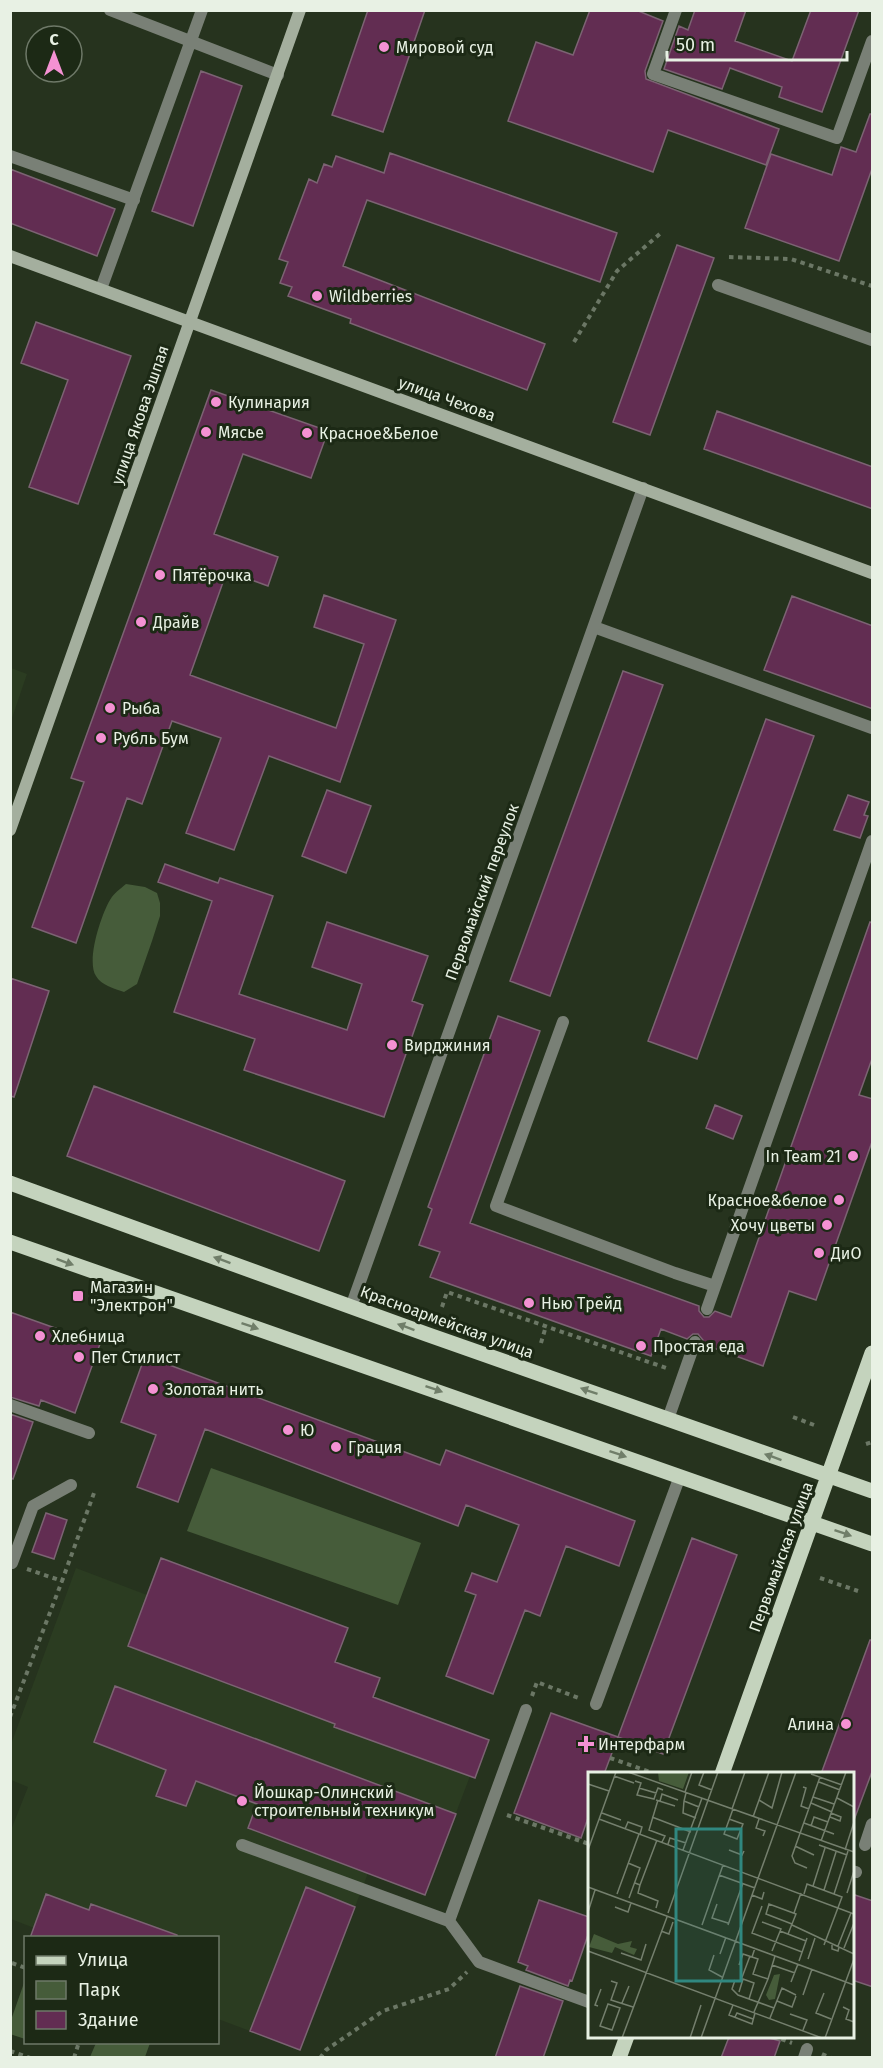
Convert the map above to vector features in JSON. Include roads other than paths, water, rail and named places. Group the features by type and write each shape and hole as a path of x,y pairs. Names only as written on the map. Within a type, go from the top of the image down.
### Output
{"main road":[{"name":"Красноармейская улица","path":"10,1183 351,1307 873,1491"},
{"path":"10,1242 873,1544"},
{"name":"Первомайская улица","path":"723,1772 873,1353"},
{"path":"619,2058 627,2038"}],"street":[{"path":"110,10 278,75"},
{"path":"101,289 202,10"},
{"name":"улица Якова Эшпая","path":"10,830 300,10"},
{"path":"676,10 653,74 837,138 873,41"},
{"path":"10,156 134,200"},
{"name":"улица Чехова","path":"10,256 873,573"},
{"path":"718,285 873,340"},
{"name":"Первомайский переулок","path":"351,1307 643,488"},
{"path":"594,627 873,728"},
{"path":"707,1309 873,841"},
{"path":"563,1022 496,1206 715,1286"},
{"path":"668,1419 695,1342"},
{"path":"10,1405 89,1433"},
{"path":"596,1704 680,1476"},
{"path":"12,1563 33,1506 71,1485"},
{"path":"449,1921 526,1710"},
{"path":"865,1845 873,1824"},
{"path":"242,1845 449,1921 479,1962 588,2002"}],"place":[{"name":"Мировой суд","path":"384,47"},
{"name":"Wildberries","path":"317,296"},
{"name":"Кулинария","path":"216,402"},
{"name":"Мясье","path":"206,432"},
{"name":"Красное&Белое","path":"307,433"},
{"name":"Пятёрочка","path":"160,575"},
{"name":"Драйв","path":"141,622"},
{"name":"Рыба","path":"110,708"},
{"name":"Рубль Бум","path":"101,738"},
{"name":"Вирджиния","path":"392,1045"},
{"name":"In Team 21","path":"853,1156"},
{"name":"Красное&белое","path":"839,1200"},
{"name":"Хочу цветы","path":"827,1225"},
{"name":"ДиО","path":"819,1253"},
{"name":"Магазин \"Электрон\"","path":"78,1296"},
{"name":"Нью Трейд","path":"529,1303"},
{"name":"Хлебница","path":"40,1336"},
{"name":"Простая еда","path":"641,1346"},
{"name":"Пет Стилист","path":"79,1357"},
{"name":"Золотая нить","path":"153,1389"},
{"name":"Ю","path":"288,1430"},
{"name":"Грация","path":"336,1447"},
{"name":"Алина","path":"846,1724"},
{"name":"Интерфарм","path":"586,1744"},
{"name":"Йошкар-Олинский строительный техникум","path":"242,1801"}]}
